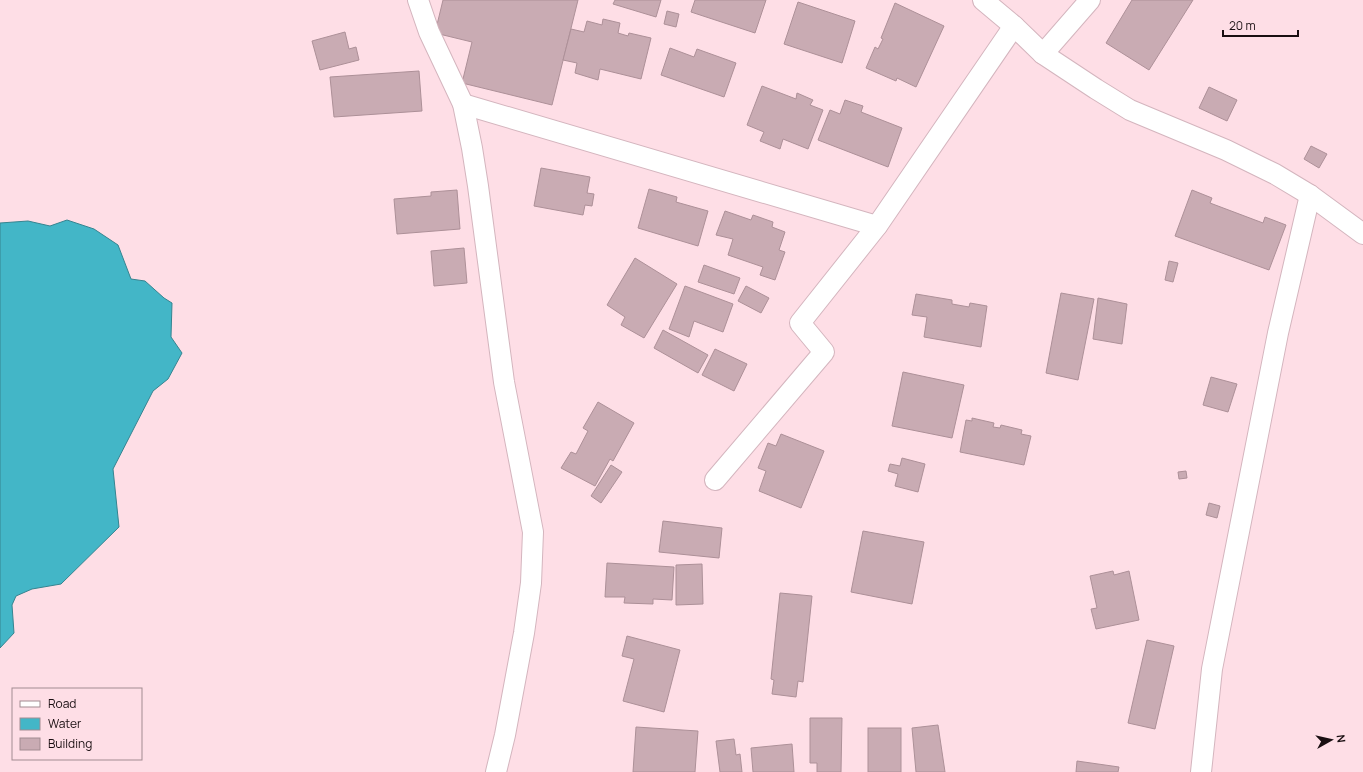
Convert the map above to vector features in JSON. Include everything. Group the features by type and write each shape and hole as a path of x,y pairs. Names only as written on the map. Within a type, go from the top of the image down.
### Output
{"street":[{"path":"418,0 429,32 463,104 479,192 504,382 533,532 531,583 524,633 505,735 496,772"},
{"path":"983,0 1014,26 1043,54 1096,90 1130,110 1226,150 1275,174 1310,195 1363,234"},
{"path":"1043,54 1090,0"},
{"path":"715,480 824,352 800,323 878,226 1014,26"},
{"path":"463,104 878,226"},
{"path":"1201,772 1212,669 1277,341 1310,195"}],"water":[{"path":"67,220 94,229 118,245 131,279 145,281 172,303 171,337 182,353 168,379 153,391 113,469 119,527 61,584 32,589 16,596 12,605 14,633 0,648 0,223 28,221 50,226"}],"building":[{"path":"443,0 578,0 552,105 462,83 472,42 435,33"},
{"path":"615,0 661,0 656,17 613,4"},
{"path":"695,0 766,0 755,33 691,12"},
{"path":"1132,0 1193,0 1149,70 1106,43"},
{"path":"798,2 855,21 842,63 784,44"},
{"path":"895,3 944,26 916,87 897,78 896,81 866,68 875,47 878,49 883,39 881,38"},
{"path":"667,11 679,14 676,27 664,24"},
{"path":"603,19 620,23 618,33 628,36 629,33 651,38 641,79 600,69 598,80 575,73 577,63 563,60 571,29 584,32 587,21 602,25"},
{"path":"345,32 349,49 356,47 359,60 320,70 312,41"},
{"path":"670,48 694,57 697,49 736,63 724,97 661,75"},
{"path":"419,71 422,111 334,117 330,77"},
{"path":"762,86 796,99 797,93 813,100 810,105 823,110 808,149 783,139 780,149 760,141 764,132 747,125"},
{"path":"1209,87 1237,100 1227,121 1199,108"},
{"path":"845,100 863,106 861,112 902,128 888,167 818,140 830,110 840,114"},
{"path":"1311,146 1327,154 1319,168 1304,159"},
{"path":"541,168 590,177 587,193 594,194 592,206 585,205 583,215 534,206"},
{"path":"649,189 677,197 676,202 708,211 698,246 638,228"},
{"path":"457,190 460,229 397,234 394,199 431,196 431,192"},
{"path":"1192,190 1212,198 1210,203 1263,223 1265,217 1286,225 1269,270 1175,236"},
{"path":"725,211 751,220 753,215 773,222 772,227 785,232 779,250 785,252 775,280 760,275 763,267 728,255 733,239 716,235"},
{"path":"464,248 467,283 434,286 431,251"},
{"path":"635,258 677,284 644,338 621,325 625,317 607,305"},
{"path":"1169,261 1178,263 1173,282 1165,280"},
{"path":"704,265 740,278 734,294 698,282"},
{"path":"685,286 733,304 723,332 694,321 689,337 669,329"},
{"path":"746,286 769,298 761,313 738,301"},
{"path":"1061,293 1094,299 1078,380 1046,373"},
{"path":"916,294 952,300 952,304 969,307 970,303 987,306 981,347 924,337 927,317 912,315"},
{"path":"1098,298 1127,304 1122,344 1093,339"},
{"path":"663,330 708,355 698,373 654,348"},
{"path":"715,349 747,364 734,391 702,375"},
{"path":"903,372 964,385 952,438 892,426"},
{"path":"1211,377 1237,384 1228,412 1203,405"},
{"path":"598,402 634,423 613,461 610,459 595,486 561,468 571,452 576,454 588,431 583,428"},
{"path":"972,418 994,423 993,427 1000,428 1001,425 1022,430 1021,434 1031,436 1024,465 960,452 966,420 972,421"},
{"path":"781,434 824,451 801,508 759,491 766,471 758,468 768,443 776,446"},
{"path":"902,458 925,464 918,492 895,486 898,474 888,471 890,464 900,466"},
{"path":"611,465 622,472 601,503 591,496"},
{"path":"1186,471 1187,478 1179,479 1178,472"},
{"path":"1209,503 1220,506 1217,518 1206,515"},
{"path":"663,521 722,528 719,558 659,552"},
{"path":"863,531 924,542 912,604 851,592"},
{"path":"607,563 674,567 672,600 653,599 653,604 624,603 625,597 605,597"},
{"path":"702,564 703,604 676,605 676,565"},
{"path":"1113,571 1114,575 1129,571 1139,620 1096,629 1091,609 1097,608 1090,576"},
{"path":"780,593 812,596 803,682 798,681 796,697 772,694 774,680 771,679"},
{"path":"627,636 680,650 664,712 623,701 634,659 622,656"},
{"path":"1147,640 1174,646 1155,729 1128,723"},
{"path":"810,718 842,718 841,772 817,772 817,763 810,763"},
{"path":"938,725 945,772 916,772 912,728"},
{"path":"636,727 698,731 695,772 633,772"},
{"path":"868,728 901,728 901,772 868,772"},
{"path":"734,739 736,755 740,754 742,772 720,772 716,741"},
{"path":"792,744 794,772 753,772 751,748"},
{"path":"1077,761 1119,767 1118,772 1076,772"}]}
